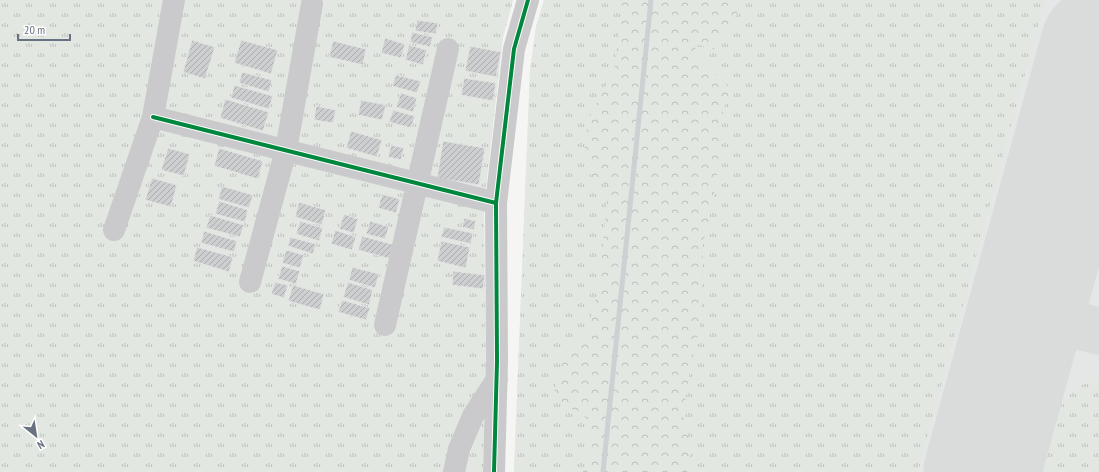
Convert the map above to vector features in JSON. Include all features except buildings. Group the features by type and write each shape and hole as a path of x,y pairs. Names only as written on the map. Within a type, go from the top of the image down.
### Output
{"street":[{"path":"114,230 153,117 174,0"},
{"path":"494,472 497,380 496,203 514,49 528,0"},
{"path":"250,282 286,150 312,4"},
{"path":"385,325 448,49"},
{"path":"153,117 496,203"},
{"path":"454,472 459,449 472,416 497,380"}],"shaded area":[{"path":"544,0 1099,0 1099,472 514,472 530,71 536,27"}],"green space":[{"path":"0,0 513,0 503,38 484,206 486,374 483,472 0,472"},
{"path":"544,0 1045,0 918,472 514,472 530,71 536,27"},
{"path":"622,0 739,0 735,24 714,49 695,44 697,57 731,89 723,110 720,149 713,201 703,244 701,321 690,369 683,416 691,449 687,472 583,472 588,460 589,420 564,404 554,394 563,353 588,330 600,280 608,186 591,176 584,152 588,120 615,66"},
{"path":"1099,206 1099,263 1093,227"},
{"path":"1099,379 1099,472 1032,472 1039,444 1051,408 1082,385"}],"waterway":[{"path":"603,472 651,0"}],"taxiway":[{"path":"1038,267 1045,291 1058,313 1072,323 1099,331"},
{"path":"1013,357 1033,336 1045,330 1073,324"}],"runway":[{"path":"982,472 1099,45"}],"cycle path":[{"path":"494,472 497,361 496,203 514,49 528,0"},
{"path":"153,117 496,203"}]}
